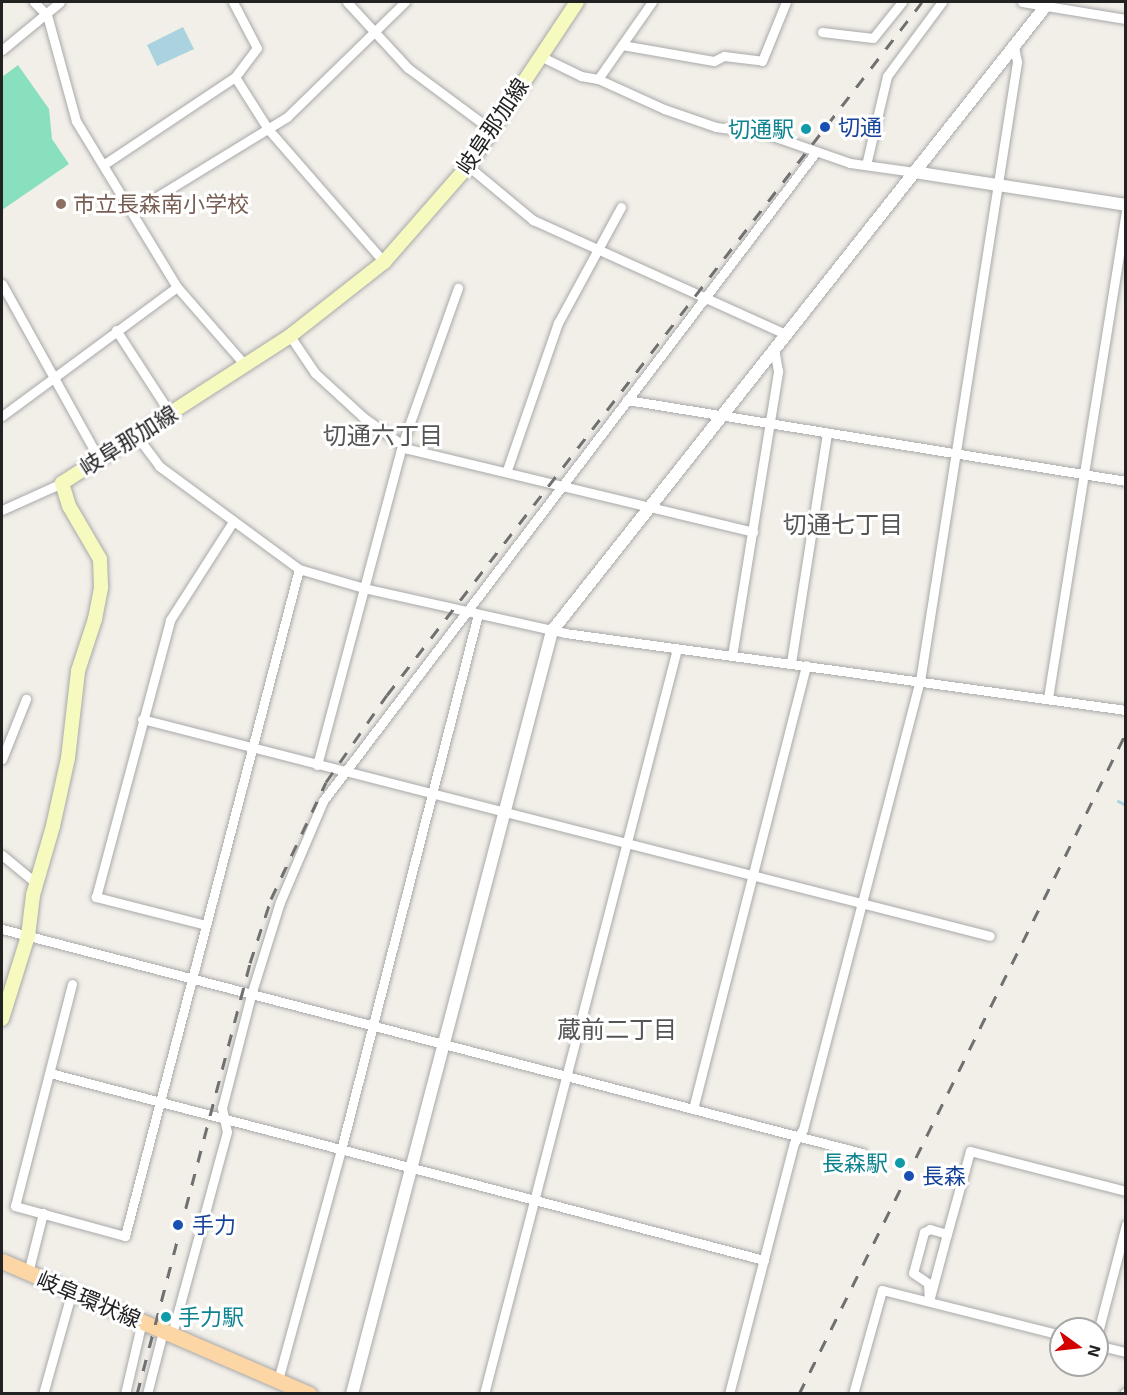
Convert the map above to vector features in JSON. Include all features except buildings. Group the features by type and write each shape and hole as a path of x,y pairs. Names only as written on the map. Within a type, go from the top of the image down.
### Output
{"main road":[{"name":"岐阜那加線","path":"2,1019 28,936 36,883 56,815 68,758 78,671 95,620 101,587 100,559 69,506 62,483 290,336 384,262 468,166 490,129 577,2"},
{"name":"岐阜環状線","path":"2,1262 309,1394"}],"street":[{"path":"34,2 47,15 76,122 177,287 246,366"},
{"path":"2,50 60,2"},
{"path":"103,165 235,77 257,48 233,2"},
{"path":"347,2 408,68 444,91 490,129"},
{"path":"132,212 287,117 405,2"},
{"path":"598,79 652,2"},
{"path":"622,45 714,61 724,56 762,61 786,2"},
{"path":"822,32 873,38 902,2"},
{"path":"866,165 887,76 942,2"},
{"path":"1022,2 1048,4 1125,19"},
{"path":"352,1394 552,631 1048,4"},
{"path":"729,1394 798,1136 803,1129 920,681 1017,62 1014,46"},
{"path":"540,56 581,76 598,79 664,109 716,127 767,134 815,153 866,165 1125,206"},
{"path":"235,77 268,129 384,262"},
{"path":"147,1394 227,1132 222,1108 251,995 280,902 323,801 815,153"},
{"path":"468,166 533,220 786,334"},
{"path":"507,470 558,323 621,207"},
{"path":"1048,698 1125,211"},
{"path":"2,284 99,459"},
{"path":"2,416 177,287"},
{"path":"317,765 402,445 458,288"},
{"path":"2,305 10,298"},
{"path":"116,330 170,413"},
{"path":"290,336 315,373 402,445 507,470 648,508 753,532"},
{"path":"732,656 778,371 774,349"},
{"path":"627,400 1125,481"},
{"path":"791,663 827,434"},
{"path":"136,435 159,466 232,523 299,569 364,588 552,631 1125,710"},
{"path":"2,510 62,483"},
{"path":"206,925 96,897 170,620 232,523"},
{"path":"72,984 15,1206 125,1236 299,569"},
{"path":"278,1380 341,1150 478,614"},
{"path":"484,1394 677,649"},
{"path":"693,1109 806,665"},
{"path":"2,759 27,699"},
{"path":"142,719 990,936"},
{"path":"2,855 36,883"},
{"path":"2,929 192,981 862,1153"},
{"path":"50,1074 764,1260"},
{"path":"929,1301 970,1150 1125,1191"},
{"path":"28,1273 43,1213"},
{"path":"1102,1317 1125,1225"},
{"path":"929,1301 928,1283 913,1273 924,1232 930,1229 947,1234"},
{"path":"853,1394 882,1290 1049,1332"},
{"path":"43,1394 72,1291"},
{"path":"125,1394 142,1321"},
{"path":"1109,1348 1125,1352"}],"green space":[{"path":"18,65 49,109 52,139 69,164 2,210 2,77"}],"water":[{"path":"183,27 194,49 157,66 147,45"}],"waterway":[{"path":"1118,801 1126,805"}],"railway":[{"path":"137,1394 250,963 271,899 326,782 387,695 922,2"},
{"path":"799,1394 1126,733"}],"place":[{"name":"切通","path":"825,127"},
{"name":"切通駅","path":"806,129"},
{"name":"市立長森南小学校","path":"61,204"},
{"name":"長森駅","path":"900,1163"},
{"name":"長森","path":"909,1176"},
{"name":"手力","path":"178,1225"},
{"name":"手力駅","path":"166,1317"}],"district":[{"name":"切通六丁目","path":"383,435"},
{"name":"切通七丁目","path":"843,524"},
{"name":"蔵前二丁目","path":"617,1029"}]}
